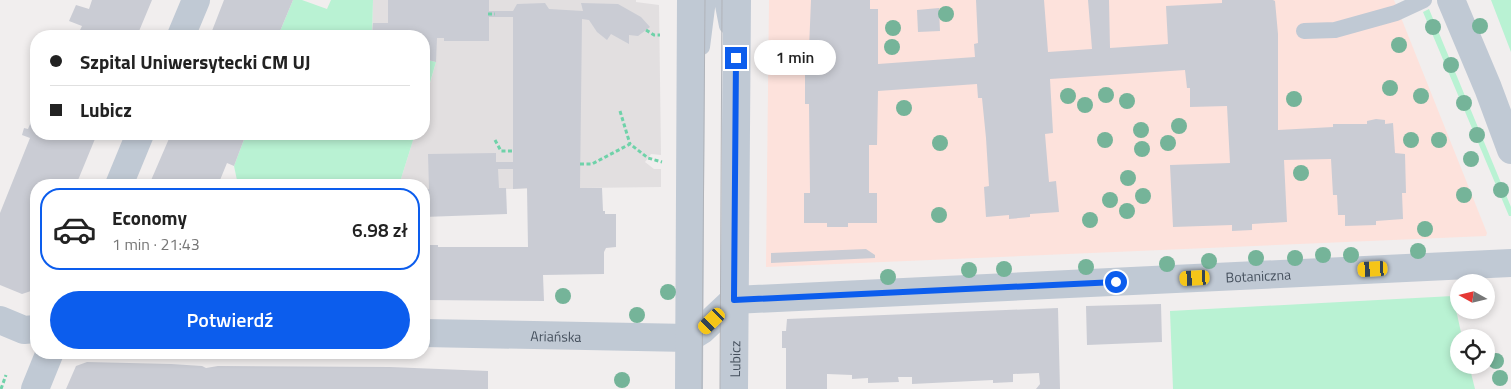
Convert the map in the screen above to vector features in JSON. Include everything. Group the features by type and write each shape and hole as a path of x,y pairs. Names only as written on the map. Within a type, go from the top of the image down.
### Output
{"street":[{"path":"184,30 196,0"},
{"path":"689,389 691,0"},
{"name":"Lubicz","path":"734,389 736,0"},
{"path":"1451,0 1488,88 1511,150"},
{"path":"121,179 138,140"},
{"name":"Botaniczna","path":"734,300 1511,263"},
{"path":"689,338 702,330 734,300"},
{"path":"0,320 24,330 30,330"},
{"name":"Ariańska","path":"430,333 689,338"},
{"path":"35,389 47,359"}],"lane":[{"path":"690,142 708,0"},
{"path":"722,0 735,78"},
{"path":"1304,31 1335,30 1396,13 1424,0"}],"path":[{"path":"488,14 495,14"},
{"path":"646,30 654,35 660,35"},
{"path":"620,111 630,144 648,158 668,162"},
{"path":"495,140 501,151 513,151"},
{"path":"580,164 592,164 630,144"}],"shaded area":[{"path":"373,0 636,0 636,2 659,5 661,155 651,154 645,162 654,169 661,169 661,187 430,190 430,179 401,179 413,140 430,140 430,84 436,62 430,60 430,30 372,30"},
{"path":"769,0 1394,0 1487,233 1486,236 766,267"}],"green space":[{"path":"293,0 302,0 327,9 331,0 373,0 372,30 280,30"},
{"path":"1491,0 1511,0 1511,52"},
{"path":"1429,9 1511,207 1511,216 1509,216 1423,12"},
{"path":"430,60 436,62 430,82"},
{"path":"244,140 413,140 401,179 237,179 234,166"},
{"path":"1450,296 1450,319 1458,319 1460,329 1450,329 1450,374 1471,374 1475,389 1173,389 1170,311"}],"building":[{"path":"92,0 152,0 140,30 80,30 82,26 69,21 76,5 89,9"},
{"path":"224,0 293,0 280,30 212,30"},
{"path":"388,0 489,0 489,11 513,11 517,4 545,3 549,9 583,11 581,3 618,4 641,17 650,27 638,36 629,35 629,44 611,34 607,40 597,32 589,20 582,19 580,188 602,188 603,211 605,211 605,214 616,214 616,247 606,248 604,252 604,274 543,275 544,301 430,300 430,245 438,245 438,247 528,247 527,188 513,189 513,169 498,169 499,188 506,188 507,214 430,217 428,154 496,153 496,162 513,162 513,17 489,17 489,41 444,41 444,38 437,38 436,62 430,60 430,30 372,30 373,23 388,23"},
{"path":"811,0 870,0 870,9 878,9 878,64 975,57 974,44 978,43 976,0 1044,0 1048,52 1092,49 1088,0 1109,0 1110,48 1168,44 1166,6 1222,3 1222,0 1273,0 1275,1 1278,34 1278,130 1333,127 1333,124 1367,124 1367,121 1376,119 1385,120 1385,124 1393,123 1395,153 1405,154 1406,193 1402,193 1403,219 1376,221 1376,225 1345,226 1345,215 1338,215 1337,195 1333,195 1331,159 1284,160 1287,222 1252,224 1252,230 1232,231 1232,225 1173,227 1170,165 1230,163 1227,106 1190,107 1190,88 1187,88 1185,70 1050,79 1053,133 1045,134 1049,182 1056,181 1059,212 1030,214 1030,217 1009,219 1009,215 986,217 984,187 989,186 986,138 982,98 978,98 977,84 878,91 877,145 869,145 869,193 877,193 877,223 848,223 848,227 827,227 827,223 804,223 804,193 810,193 809,104 805,104 805,49 809,49"},
{"path":"939,8 940,31 918,32 917,10"},
{"path":"30,124 30,138 22,135 24,128 28,129"},
{"path":"30,138 30,140 95,140 78,179 30,179 30,291 22,294 0,285 0,213"},
{"path":"168,140 244,140 234,166 227,163 220,179 152,179"},
{"path":"866,249 875,255 875,258 771,263 771,253"},
{"path":"1161,304 1162,342 1087,345 1086,306"},
{"path":"1058,308 1060,389 1036,389 1040,384 1039,373 1013,374 1013,382 993,383 993,380 912,384 912,377 898,377 899,382 868,383 868,378 852,379 852,375 827,374 827,389 786,389 786,348 782,348 782,331 786,331 787,319"},
{"path":"87,362 171,364 202,366 206,368 218,366 390,367 488,371 488,389 66,389 76,366"}],"tram line":[{"path":"702,389 705,0"},
{"path":"720,389 722,0"}],"route":[{"path":"736,58 734,300 1116,282"}]}
